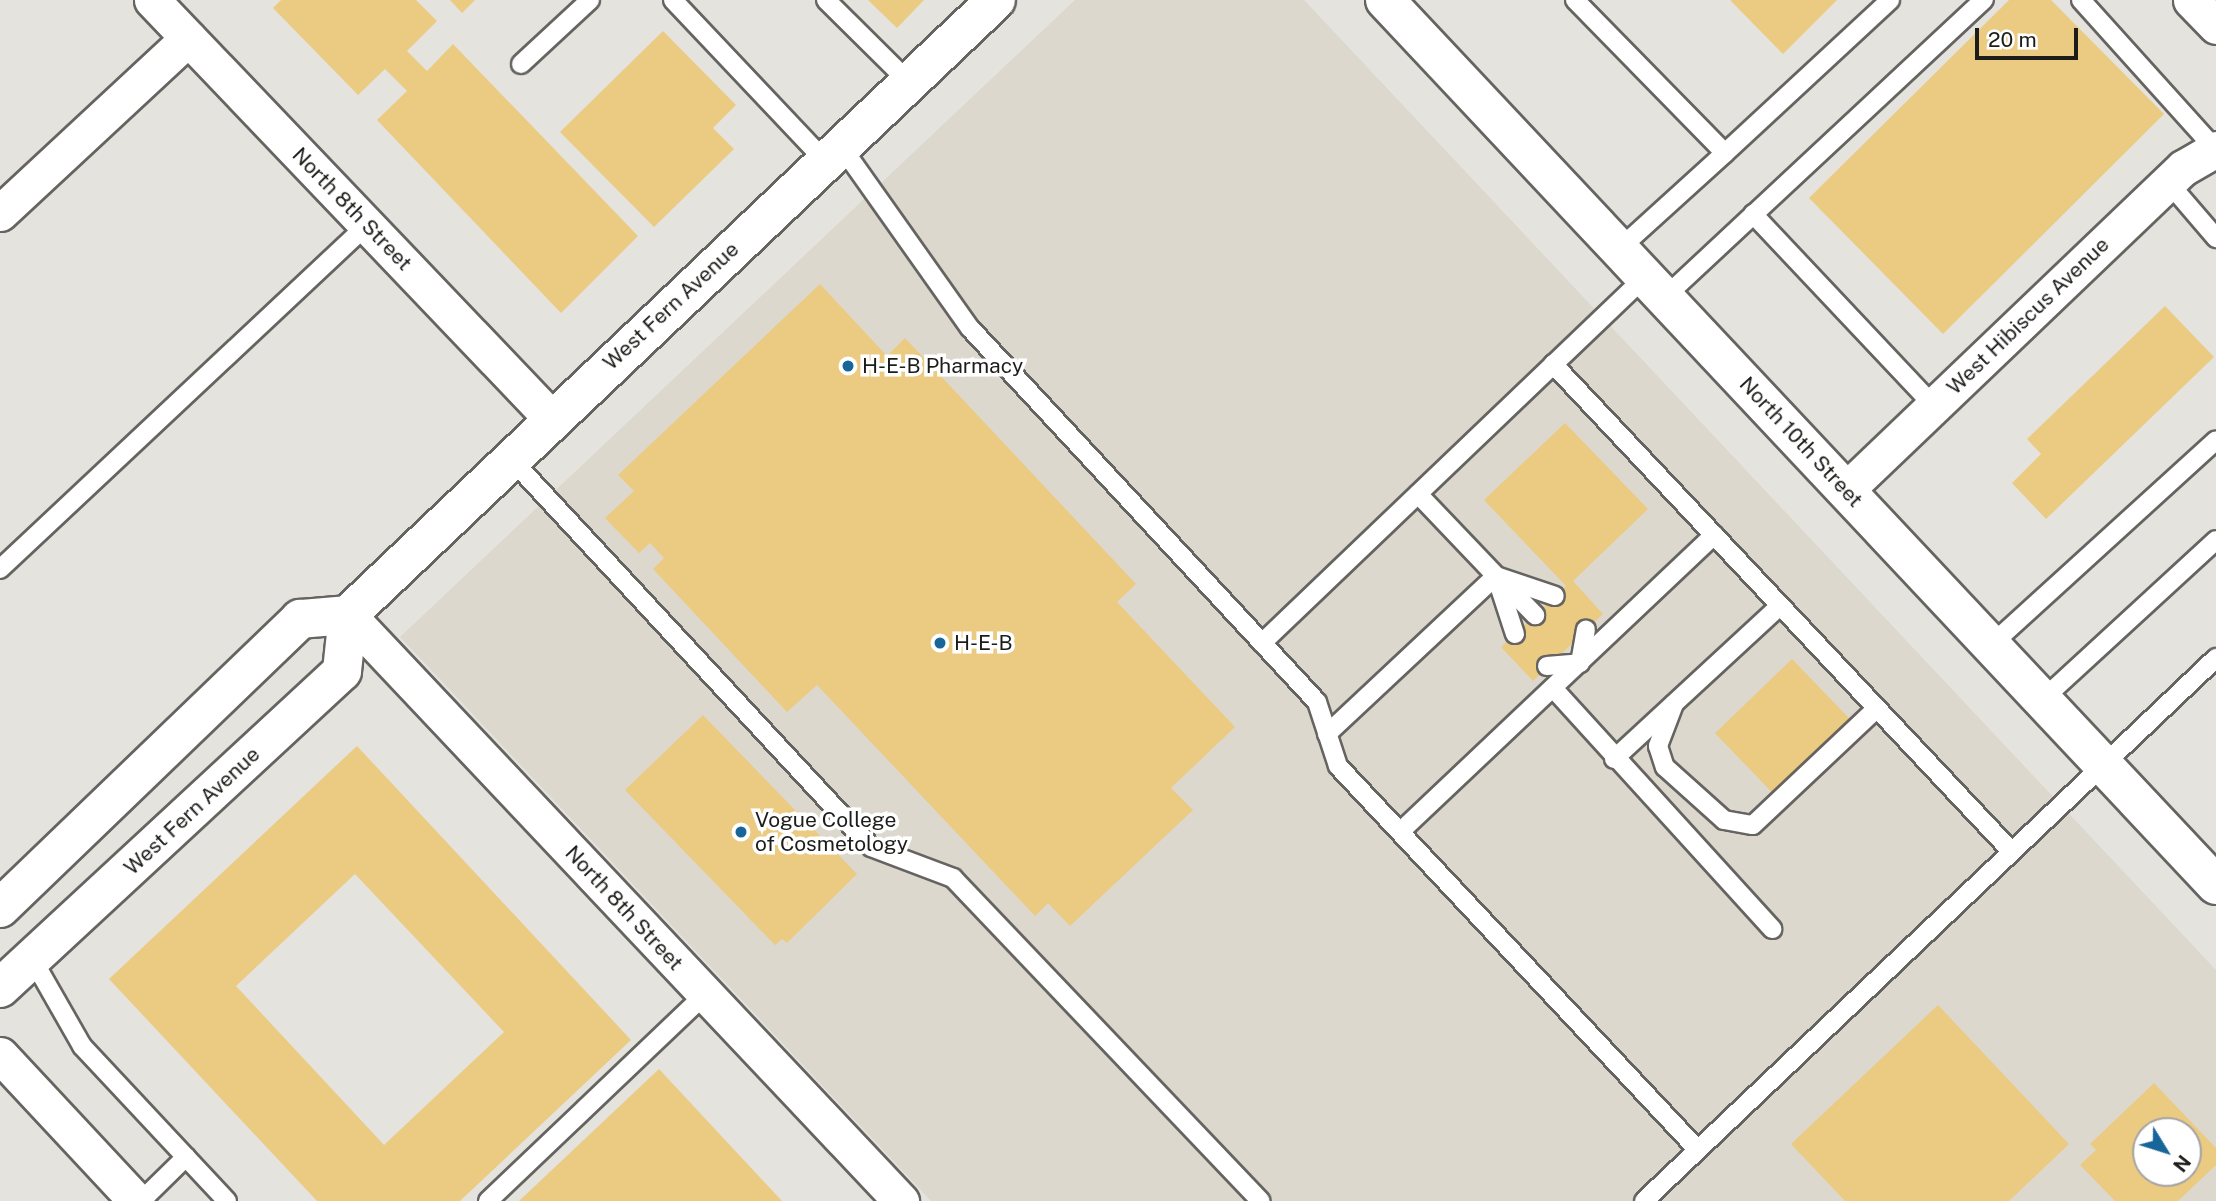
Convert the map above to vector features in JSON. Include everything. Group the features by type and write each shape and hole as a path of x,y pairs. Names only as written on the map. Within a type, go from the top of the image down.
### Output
{"street":[{"name":"North 8th Street","path":"152,0 552,419"},
{"name":"West Fern Avenue","path":"0,988 342,671 348,615 996,0"},
{"name":"North 10th Street","path":"1385,0 2216,885"},
{"path":"2191,0 2216,26"},
{"path":"0,213 188,38"},
{"name":"West Hibiscus Avenue","path":"1846,490 2168,183 2216,149"},
{"name":"North 8th Street","path":"348,615 901,1201"},
{"path":"0,908 300,619 348,615"},
{"path":"0,1055 138,1201"}],"lane":[{"path":"521,64 590,0"},
{"path":"673,0 833,153 970,328 1317,702 1338,766 1698,1150"},
{"path":"826,0 909,82"},
{"path":"1575,0 1725,153"},
{"path":"1262,643 1643,274 1725,153 1890,0"},
{"path":"1643,274 1754,215 1984,0"},
{"path":"2081,0 2216,149"},
{"path":"2168,183 2216,238"},
{"path":"1754,215 1934,406"},
{"path":"0,569 367,225"},
{"path":"1553,364 2012,852"},
{"path":"1991,645 2216,440"},
{"path":"511,459 871,846 953,878 1261,1201"},
{"path":"1418,494 1535,615"},
{"path":"1401,831 1714,535"},
{"path":"2042,700 2213,550"},
{"path":"1327,734 1496,576"},
{"path":"1496,576 1555,596"},
{"path":"1496,576 1515,634"},
{"path":"1614,759 1780,606"},
{"path":"1580,663 1586,630"},
{"path":"1566,649 1580,663"},
{"path":"1644,1201 2216,658"},
{"path":"1548,666 1580,663"},
{"path":"1553,688 1614,759 1772,929"},
{"path":"1674,704 1658,746 1665,767 1724,820 1753,825 1877,708"},
{"path":"33,960 82,1046 227,1201"},
{"path":"488,1201 705,993"},
{"path":"138,1201 186,1157"}],"shaded area":[{"path":"1075,0 1304,0 2216,970 2216,1201 931,1201 400,637"}],"building":[{"path":"281,0 416,0 437,21 407,51 427,71 453,44 638,236 561,313 377,120 407,91 385,69 358,95 273,8"},
{"path":"450,0 475,0 462,13"},
{"path":"868,0 924,0 897,28"},
{"path":"1730,0 1837,0 1783,54"},
{"path":"2009,0 2051,0 2164,114 1943,334 1809,198"},
{"path":"663,31 736,105 713,128 734,149 654,227 560,132"},
{"name":"H-E-B","path":"820,284 887,356 905,338 1136,584 1117,602 1235,727 1171,788 1193,810 1070,926 1048,903 1035,916 817,685 787,712 653,569 664,558 650,543 639,553 605,518 634,491 618,475"},
{"path":"2165,306 2214,357 2046,519 2012,483 2041,454 2027,439"},
{"path":"1565,423 1648,509 1573,581 1603,614 1533,681 1501,647 1566,586 1484,500"},
{"path":"1792,659 1850,719 1773,794 1715,733"},
{"name":"Vogue College of Cosmetology","path":"703,715 857,874 787,943 782,939 775,945 625,790"},
{"path":"357,746 631,1040 460,1201 317,1201 109,979","holes":["355,874 504,1032 384,1145 236,986"]},
{"path":"1938,1005 2069,1144 2009,1201 1845,1201 1791,1144"},
{"path":"659,1069 782,1201 519,1201"},
{"path":"2154,1083 2186,1117 2132,1117 2132,1187 2193,1187 2178,1201 2115,1201 2080,1165 2096,1150 2090,1144"},
{"path":"2202,1133 2216,1148 2216,1165 2202,1178"}],"place":[{"name":"H-E-B Pharmacy","path":"848,366"},
{"name":"H-E-B","path":"940,643"},
{"name":"Vogue College of Cosmetology","path":"741,832"}]}
